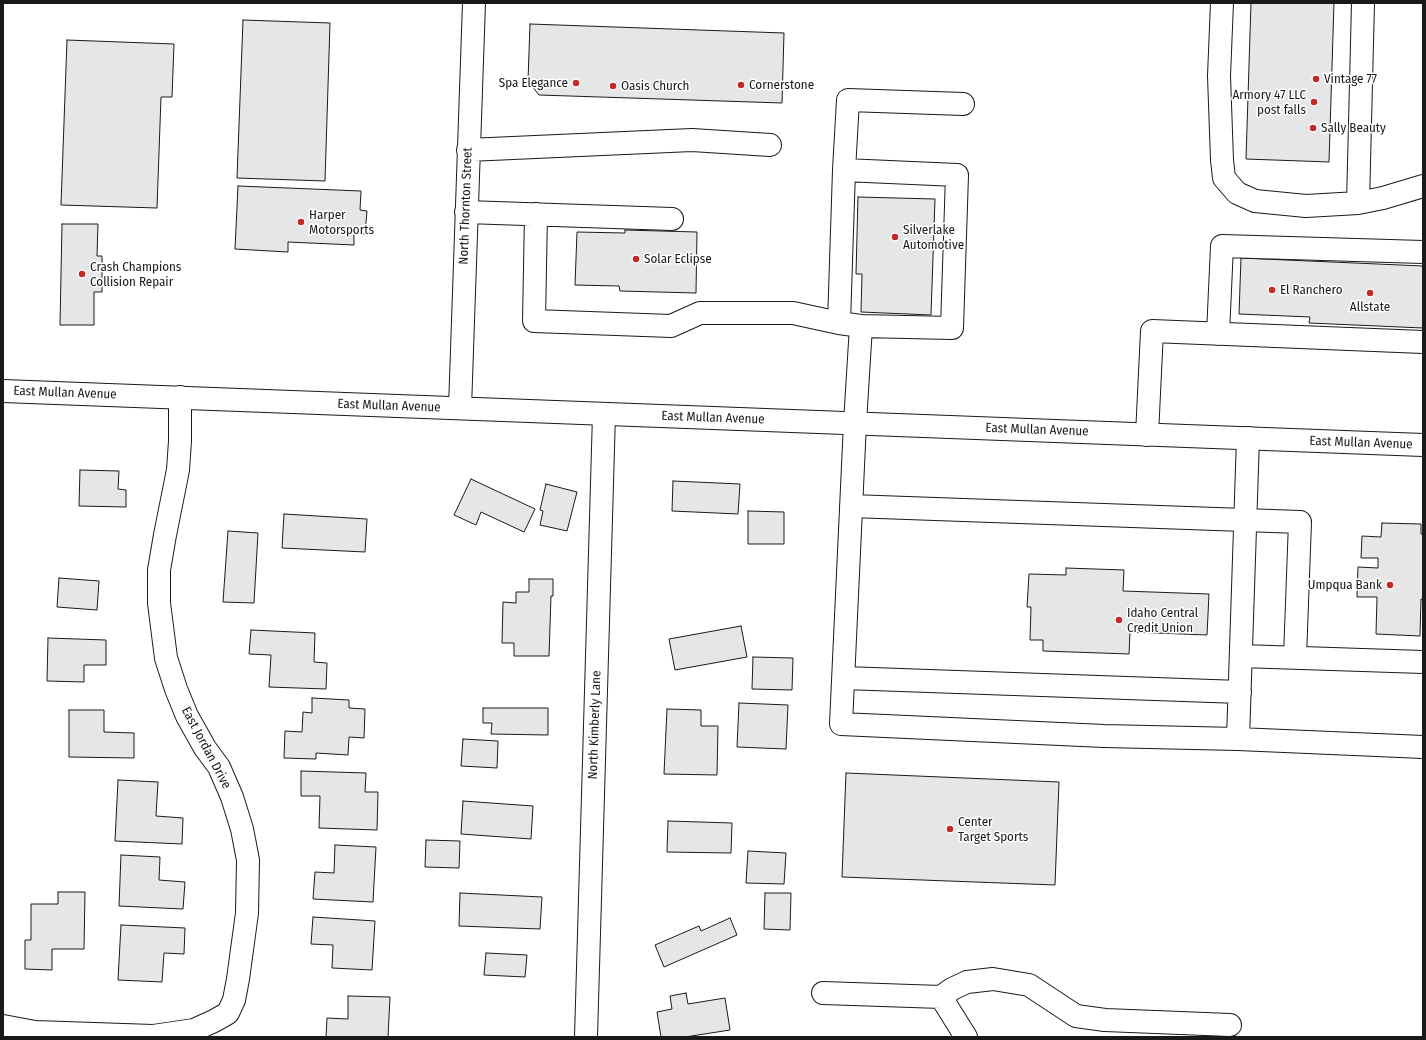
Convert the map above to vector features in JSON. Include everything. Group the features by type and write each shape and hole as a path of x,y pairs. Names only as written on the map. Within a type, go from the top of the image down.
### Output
{"street":[{"name":"North Thornton Street","path":"460,408 474,3"},
{"path":"1222,3 1219,76 1222,160 1224,178 1237,193 1255,201 1306,206 1358,203 1384,198 1423,186"},
{"path":"1358,203 1363,3"},
{"path":"839,323 848,100 963,104"},
{"path":"468,150 692,140 770,145"},
{"path":"536,214 534,321 671,326 700,313 793,313 861,326 952,328 957,175 844,170"},
{"path":"466,212 672,219"},
{"path":"1218,334 1222,246 1423,252"},
{"path":"861,326 851,506 842,724 1104,736 1238,738 1423,747"},
{"path":"1147,434 1152,331 1423,342"},
{"name":"East Mullan Avenue","path":"3,391 1423,445"},
{"name":"East Jordan Drive","path":"3,1026 35,1032 153,1036 194,1030 228,1013 234,1000 247,913 248,860 242,828 232,797 219,768 205,748 187,716 176,689 166,658 159,603 159,570 178,470 180,441 180,397"},
{"name":"North Kimberly Lane","path":"586,1037 604,414"},
{"path":"1238,738 1248,438"},
{"path":"851,506 1300,522 1295,658"},
{"path":"1241,656 1423,662"},
{"path":"844,678 1240,692"},
{"path":"823,993 941,997 952,989 968,982 993,979 1029,985 1076,1016 1104,1029 1230,1025"},
{"path":"941,997 966,1037"}],"building":[{"path":"1251,3 1334,3 1329,162 1246,159"},
{"path":"243,20 330,23 325,181 237,178"},
{"path":"530,24 784,33 782,103 539,95 528,81"},
{"path":"67,40 174,44 172,97 161,97 157,208 61,205"},
{"name":"Harper Motorsports","path":"238,186 361,191 360,210 367,211 365,234 354,233 354,245 288,242 288,252 235,249"},
{"name":"Silverlake Automotive","path":"858,197 935,199 931,315 861,312 862,274 856,274"},
{"name":"Crash Champions Collision Repair","path":"62,224 98,224 97,256 102,256 102,292 94,292 94,325 60,325"},
{"name":"Solar Eclipse","path":"625,230 697,232 696,293 620,291 619,286 575,285 577,232 625,233"},
{"path":"1241,258 1423,266 1423,328 1309,323 1310,317 1239,314"},
{"path":"80,470 119,471 118,489 126,490 126,507 79,506"},
{"path":"471,479 535,509 524,532 481,512 476,525 454,515"},
{"path":"673,481 740,484 738,514 672,511"},
{"path":"546,484 577,492 567,531 540,525 543,511 540,510"},
{"path":"748,511 784,512 784,544 748,544"},
{"path":"284,514 367,519 365,552 282,548"},
{"name":"Umpqua Bank","path":"1382,523 1421,524 1421,534 1423,534 1423,600 1421,599 1420,636 1376,634 1377,597 1357,597 1358,567 1378,568 1378,558 1361,558 1362,536 1381,537"},
{"path":"228,531 258,533 254,603 223,602"},
{"name":"Idaho Central Credit Union","path":"1066,568 1124,570 1123,591 1209,594 1207,635 1130,632 1129,654 1043,651 1043,640 1030,640 1031,607 1027,607 1029,574 1066,575"},
{"path":"59,578 99,581 97,610 57,607"},
{"path":"529,579 553,579 549,656 514,656 514,643 502,643 503,602 516,603 516,592 529,592"},
{"path":"741,626 747,657 675,670 669,639"},
{"path":"251,630 315,633 314,662 327,663 326,689 269,687 271,655 249,654"},
{"path":"48,638 106,640 106,665 84,665 84,682 47,681"},
{"path":"753,657 793,658 792,690 752,689"},
{"path":"312,698 349,700 349,708 365,709 364,738 349,737 348,755 316,753 316,759 284,758 285,731 302,732 303,712 312,713"},
{"path":"739,703 788,705 786,749 737,747"},
{"path":"483,708 548,708 548,735 491,734 492,723 483,723"},
{"path":"667,709 701,710 701,726 718,726 717,775 664,774"},
{"path":"69,710 104,710 104,732 134,733 134,758 69,757"},
{"path":"463,739 498,741 497,768 461,766"},
{"path":"301,771 366,773 365,792 378,792 377,830 319,828 320,796 301,796"},
{"name":"Center Target Sports","path":"846,773 1059,782 1055,885 842,877"},
{"path":"118,780 158,782 156,816 183,818 182,844 115,841"},
{"path":"463,801 533,806 531,839 461,834"},
{"path":"668,821 732,823 731,853 667,852"},
{"path":"426,840 460,841 459,868 425,867"},
{"path":"335,845 376,847 373,902 313,899 315,872 334,873"},
{"path":"748,851 786,853 784,884 746,883"},
{"path":"121,855 160,857 159,880 185,882 183,909 119,906"},
{"path":"58,892 85,892 84,949 52,949 52,970 25,969 25,940 31,940 31,904 58,904"},
{"path":"460,893 542,897 540,929 459,926"},
{"path":"765,893 791,893 790,930 764,929"},
{"path":"313,917 375,921 372,970 332,968 333,945 311,944"},
{"path":"730,918 737,935 664,967 655,945 699,926 701,931"},
{"path":"121,925 185,928 184,954 164,953 162,982 118,980"},
{"path":"486,953 527,955 525,977 484,975"},
{"path":"686,993 688,1004 725,998 730,1030 685,1037 661,1037 657,1012 672,1009 670,996"},
{"path":"348,996 390,997 388,1037 326,1037 327,1018 348,1019"}],"place":[{"name":"Vintage 77","path":"1316,79"},
{"name":"Spa Elegance","path":"576,83"},
{"name":"Cornerstone","path":"741,85"},
{"name":"Oasis Church","path":"613,86"},
{"name":"Armory 47 LLC post falls","path":"1314,102"},
{"name":"Sally Beauty","path":"1313,128"},
{"name":"Harper Motorsports","path":"301,222"},
{"name":"Silverlake Automotive","path":"895,237"},
{"name":"Solar Eclipse","path":"636,259"},
{"name":"Crash Champions Collision Repair","path":"82,274"},
{"name":"El Ranchero","path":"1272,290"},
{"name":"Allstate","path":"1370,293"},
{"name":"Umpqua Bank","path":"1390,585"},
{"name":"Idaho Central Credit Union","path":"1119,620"},
{"name":"Center Target Sports","path":"950,829"}]}
